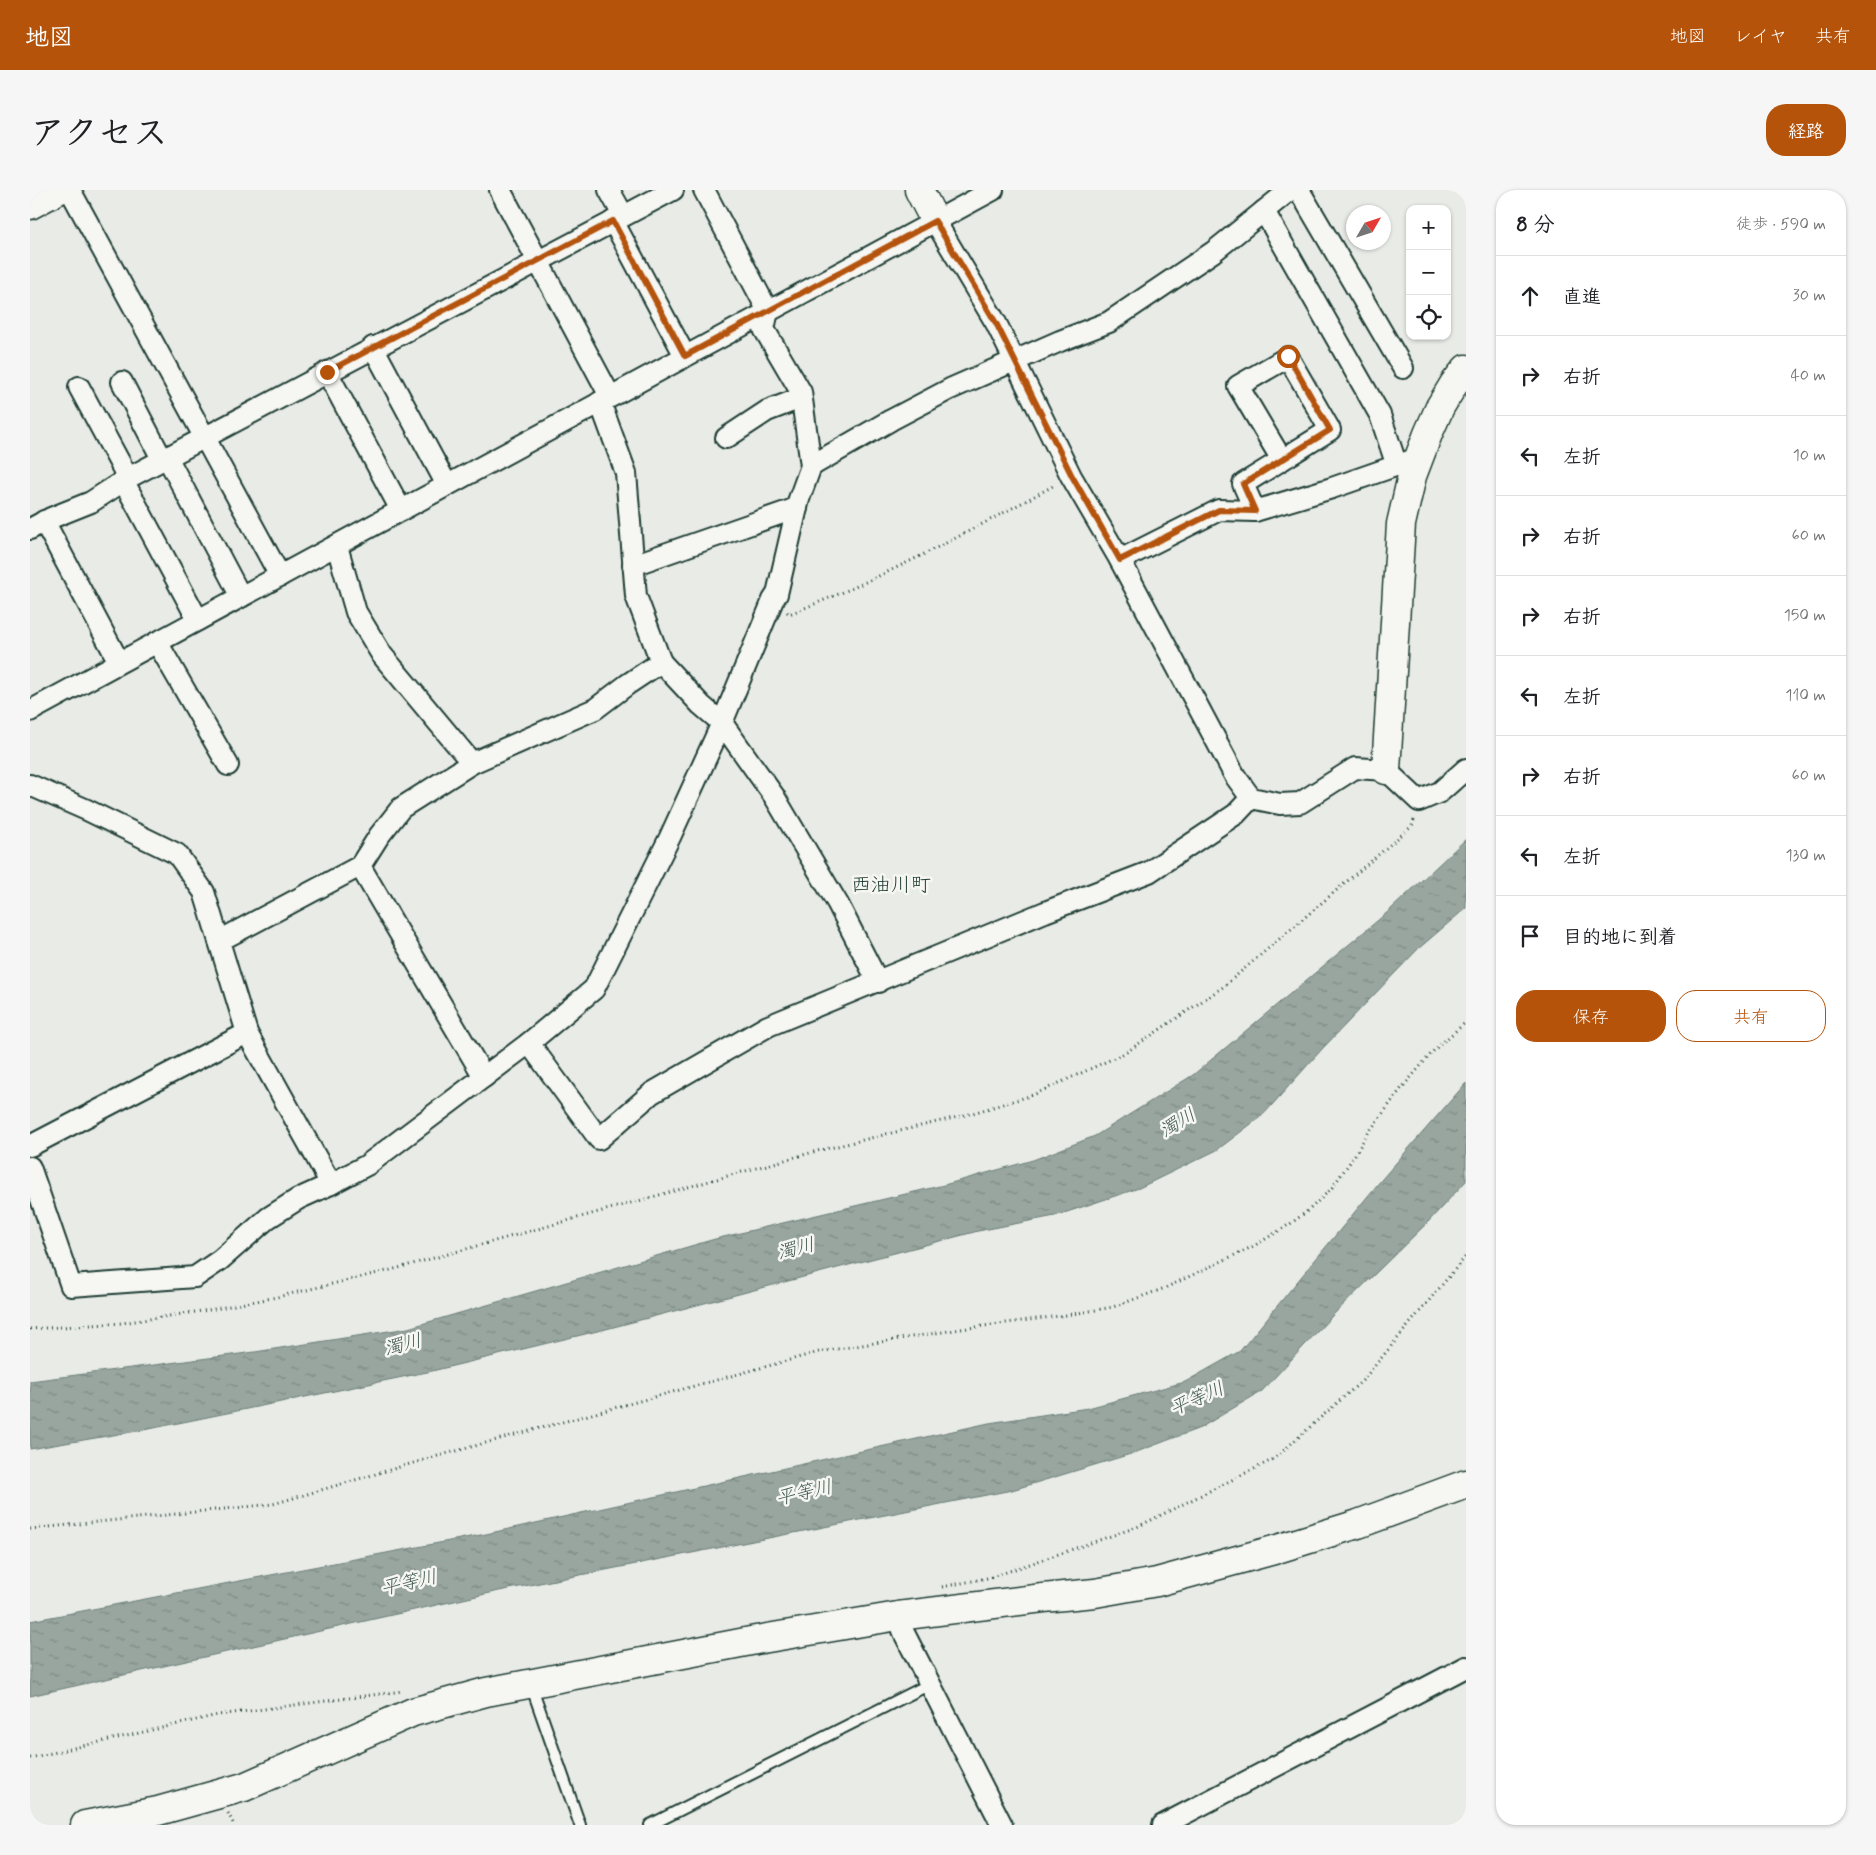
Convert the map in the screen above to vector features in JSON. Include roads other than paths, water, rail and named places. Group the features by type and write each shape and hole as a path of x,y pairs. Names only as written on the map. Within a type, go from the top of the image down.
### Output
{"street":[{"path":"30,205 58,190"},
{"path":"70,190 280,576"},
{"path":"500,190 538,260 605,399 626,473 636,596 661,662 701,705 722,722 774,796 838,904 878,982"},
{"path":"609,190 618,218 685,356"},
{"path":"30,1167 71,1286 195,1277 220,1260 268,1218 298,1199 367,1165 529,1043 594,989 670,837 777,594 797,508 811,466 801,392 764,329 768,311 704,190"},
{"path":"919,190 935,221 996,323 1013,361 1072,476 1120,560 1235,776 1251,798 1280,804 1300,803 1355,768 1386,770 1418,801 1440,792 1466,769"},
{"path":"30,711 994,190"},
{"path":"811,466 950,389 1109,322 1213,252 1290,190"},
{"path":"1299,190 1403,368"},
{"path":"119,662 37,525 91,502 126,479 664,192"},
{"path":"1264,210 1408,462 1412,476 1401,524 1386,770"},
{"path":"373,347 447,485"},
{"path":"1255,511 1243,484 1282,460 1330,430 1288,356 1238,386 1282,460"},
{"path":"1120,560 1219,510 1255,511 1332,488 1408,462 1454,384 1466,369"},
{"path":"327,372 401,510"},
{"path":"122,382 241,597"},
{"path":"79,387 198,620"},
{"path":"726,438 767,411 801,398"},
{"path":"633,565 797,508"},
{"path":"338,546 356,612 382,655 472,763"},
{"path":"156,642 228,765"},
{"path":"219,941 360,866 379,836 401,808 472,763 595,709 661,662"},
{"path":"30,785 87,810 177,854 204,892 247,1033 331,1184"},
{"path":"529,1043 599,1139 652,1093 768,1026 1045,912 1150,872 1236,814 1251,798"},
{"path":"360,866 484,1077"},
{"path":"30,1146 247,1033"},
{"path":"85,1825 158,1811 244,1786 414,1712 486,1692 756,1640 898,1616 1095,1593 1157,1582 1274,1550 1358,1524 1466,1484"},
{"path":"898,1616 904,1632 1002,1825"},
{"path":"1163,1825 1466,1667"}],"lane":[{"path":"531,1684 580,1825"},
{"path":"650,1825 930,1684"}],"water":[{"name":"濁川","path":"1466,839 1466,908 1418,949 1323,1048 1263,1115 1217,1150 1139,1188 1055,1216 978,1231 606,1329 432,1371 149,1429 30,1449 30,1381 255,1352 408,1328 715,1239 944,1185 1033,1160 1095,1136 1193,1075 1389,911"},
{"name":"平等川","path":"1466,1083 1466,1181 1428,1222 1331,1317 1262,1391 1200,1428 1134,1453 1012,1490 499,1591 30,1696 30,1621 486,1534 989,1423 1088,1408 1185,1382 1240,1351 1382,1179"}],"district":[{"name":"西油川町","path":"891,885"}]}
